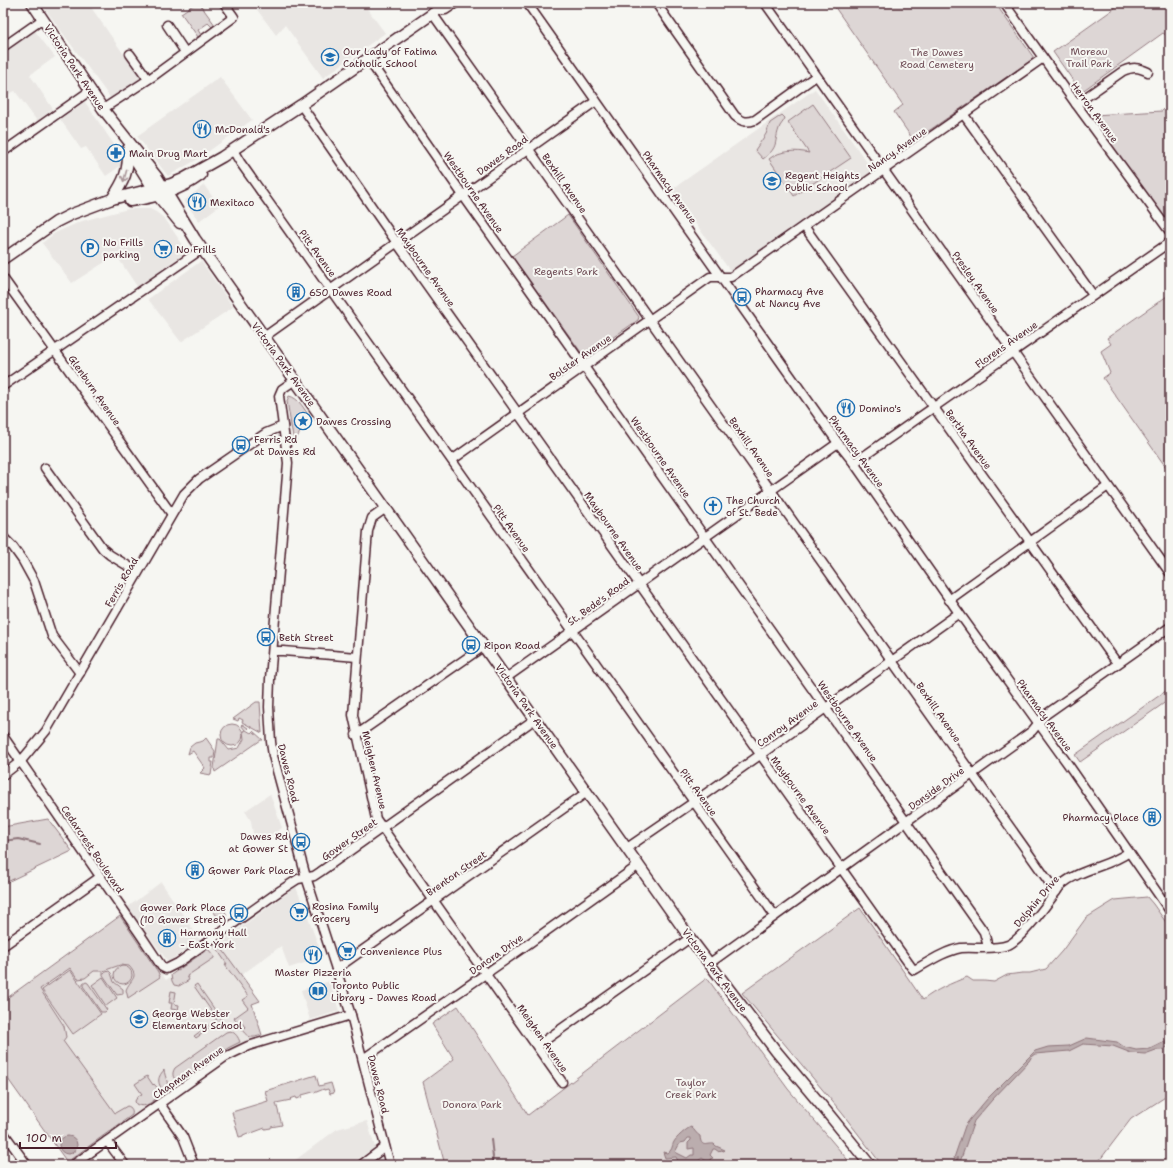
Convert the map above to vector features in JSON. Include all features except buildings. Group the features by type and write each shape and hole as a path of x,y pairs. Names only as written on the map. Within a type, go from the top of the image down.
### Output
{"main road":[{"path":"3,259 56,222 80,211 109,201 161,191 184,179 222,157 301,105 368,59 436,9 445,9 454,3"},
{"name":"Victoria Park Avenue","path":"36,4 43,19 118,130 128,149 161,191"},
{"name":"Victoria Park Avenue","path":"118,130 136,149 176,219 195,239 690,938 776,1051 870,1165"},
{"path":"109,201 124,181 129,158 128,149"}],"street":[{"path":"103,109 234,18 224,3"},
{"name":"Pharmacy Avenue","path":"528,3 838,443 854,463 958,613 1130,852 1170,911"},
{"path":"656,3 735,116 743,122 755,120 816,76"},
{"name":"Presley Avenue","path":"765,3 1170,573"},
{"name":"Herron Avenue","path":"1004,3 1170,232"},
{"name":"Bexhill Avenue","path":"436,9 529,149 649,320 1056,892"},
{"path":"3,47 43,19"},
{"path":"167,25 185,52"},
{"path":"130,54 148,79"},
{"name":"Nancy Avenue","path":"720,276 731,277 964,115 1043,58"},
{"name":"Westbourne Avenue","path":"368,59 463,196 585,366 984,932 988,947"},
{"path":"1076,104 1123,71 1132,67 1140,68 1148,72"},
{"path":"3,152 91,90"},
{"name":"Dawes Road","path":"264,337 596,101"},
{"name":"Maybourne Avenue","path":"301,105 397,243 912,968"},
{"path":"964,115 1093,295"},
{"name":"Pitt Avenue","path":"233,150 240,162 775,916"},
{"name":"Bertha Avenue","path":"804,226 1117,663"},
{"name":"Florens Avenue","path":"854,463 1170,242"},
{"path":"3,386 202,249"},
{"name":"Bolster Avenue","path":"452,460 710,277 720,276"},
{"name":"Glenburn Avenue","path":"3,278 171,513"},
{"name":"Dawes Road","path":"295,380 279,394 288,463 269,707 271,742 306,877 352,1015 390,1165"},
{"name":"Ferris Road","path":"3,775 21,761 46,731 171,513 184,494 200,479 266,433 283,426"},
{"name":"St. Bede's Road","path":"506,678 838,443"},
{"path":"45,468 103,549 138,572"},
{"path":"949,600 1108,486"},
{"name":"Meighen Avenue","path":"386,508 372,518 368,531 353,715 376,819 562,1082"},
{"path":"3,537 13,547 34,581 52,636 80,673"},
{"name":"Conroy Avenue","path":"627,848 694,802 958,613"},
{"name":"Donside Drive","path":"710,963 1032,731 1039,724 1042,717 1170,627"},
{"path":"356,734 484,646"},
{"path":"273,651 357,656"},
{"name":"Gower Street","path":"170,968 298,879 314,876 320,872 535,719"},
{"name":"Cedarcrest Boulevard","path":"3,736 162,967 170,968"},
{"name":"Brenton Street","path":"336,969 587,792"},
{"name":"Dolphin Drive","path":"912,968 914,970 960,948 1006,946 1023,933 1061,885 1068,879 1084,871 1122,858 1130,852"},
{"name":"Donora Drive","path":"363,1059 639,865"},
{"path":"3,946 100,877"},
{"path":"537,1046 690,938"},
{"name":"Chapman Avenue","path":"73,1165 225,1057 236,1051 248,1046 352,1015"},
{"path":"160,1104 183,1137 194,1165"},
{"path":"3,1132 27,1165"},
{"path":"107,1141 125,1165"},
{"path":"361,1165 385,1147"}],"shaded area":[{"path":"48,3 88,3 141,79 111,99 45,9"},
{"name":"Our Lady of Fatima Catholic School","path":"252,3 363,3 385,33 323,78 285,25 276,35"},
{"path":"35,31 55,57 30,75 53,109 37,121 15,91 3,97 3,54"},
{"path":"220,77 252,120 198,159 168,176 137,136"},
{"name":"Regent Heights Public School","path":"815,89 873,171 731,272 671,190"},
{"path":"85,102 126,162 106,176 86,147 81,149 60,119"},
{"path":"204,185 219,206 199,221 184,201"},
{"name":"No Frills parking","path":"128,209 150,209 156,212 165,219 187,251 138,288 116,255 72,283 42,243 55,233 82,221"},
{"path":"201,261 233,307 181,342 148,299"},
{"path":"270,794 282,828 260,842 253,834 251,821 245,811"},
{"path":"161,882 200,940 168,962 128,907"},
{"name":"George Webster Elementary School","path":"296,887 323,957 289,968 281,946 240,976 260,1001 250,1004 260,1034 218,1055 116,1127 7,998 120,916 166,980"},
{"path":"330,981 339,1011 310,1020 301,990"},
{"path":"1087,1038 1117,1042 1124,1047 1136,1050 1150,1049 1170,1039 1170,1046 1145,1054 1131,1053 1113,1046 1083,1044 1069,1051 1035,1054 974,1121 960,1162 954,1158 965,1126 970,1119 988,1098 1035,1051 1048,1047 1069,1046"},
{"path":"367,1121 375,1147 350,1165 296,1165 294,1161 337,1129"},
{"path":"691,1127 700,1136 703,1144 714,1144 725,1150 721,1150 719,1152 713,1149 710,1155 713,1158 710,1159 711,1162 709,1165 706,1165 706,1161 702,1158 698,1161 699,1165 680,1165 676,1157 665,1158 663,1152 668,1153 671,1150 673,1143 684,1131","holes":["688,1138 691,1138 688,1143 688,1149 694,1148 694,1155 687,1158 675,1152 680,1143 685,1142"]},
{"path":"68,1136 74,1139 77,1145 74,1151 68,1154 62,1151 59,1145 62,1139"}],"green space":[{"path":"196,3 199,3 215,25 212,27 208,23 198,30 201,35 198,37 181,13"},
{"name":"The Dawes Road Cemetery","path":"832,3 995,3 1034,58 914,141 894,112 903,105"},
{"name":"Moreau Trail Park","path":"1114,3 1170,3 1170,38 1163,33 1081,92 1053,52 1115,8"},
{"path":"813,104 851,158 794,196 769,159 783,152 799,151 809,153 788,122"},
{"path":"1170,104 1170,229 1108,146 1114,143 1093,115 1162,111"},
{"path":"782,115 785,118 780,126 774,147 772,151 763,159 755,150 766,134 770,123"},
{"name":"Regents Park","path":"568,215 639,317 638,320 586,356 583,355 512,256"},
{"path":"1170,294 1170,473 1103,378 1110,373 1101,351 1111,344 1107,338"},
{"path":"289,396 298,401 309,416 294,443 287,401"},
{"path":"1170,688 1170,699 1080,762 1075,755"},
{"path":"256,702 260,702 262,733 242,722 243,720 239,718 238,721 233,719"},
{"path":"228,724 236,724 243,731 243,739 236,746 228,746 221,739 221,731"},
{"path":"242,724 248,728 246,730 251,733 253,731 263,740 215,772 214,768 218,739 220,739 229,750 239,748 244,739 243,731 245,730 241,725"},
{"path":"206,738 215,751 214,758 211,758 211,762 213,762 211,775 200,773 205,768 193,751 188,754 190,747"},
{"path":"48,819 72,851 3,884 3,827"},
{"path":"1147,897 1170,928 1170,1094 1131,1119 1096,1165 882,1165 842,1113 742,993 860,908 923,1000 938,990 967,977 973,981 994,982 1007,975 1030,973 1046,969 1062,951 1086,918 1115,900"},
{"path":"221,906 227,915 220,920 213,911"},
{"path":"120,916 160,977 128,998 126,990 134,976 134,973 129,966 120,965 103,971 94,971 85,978 78,979 70,968 40,989 64,1026 66,1037 63,1041 115,1113 127,1106 131,1108 132,1111 132,1115 67,1162 3,1072 3,1001"},
{"path":"217,942 260,1001 252,1004 262,1035 253,1037 247,1035 242,1030 245,1027 242,1023 239,1025 234,1018 248,1008 242,1000 248,996 225,965 227,964 216,948 215,944"},
{"path":"208,949 214,958 187,976 189,980 179,986 174,985 171,975"},
{"path":"123,966 129,969 132,975 129,981 123,984 117,981 114,975 117,969"},
{"path":"70,970 101,1014 73,1034 42,990"},
{"path":"109,971 114,982 123,989 123,994 117,995 103,975 103,973"},
{"path":"103,977 117,998 106,1006 92,985"},
{"name":"Taylor Creek Park","path":"707,978 788,1089 852,1165 445,1165 423,1082 454,1059 432,1024 458,1006 528,1115"},
{"path":"86,982 107,1010 105,1012 101,1012 83,986"},
{"path":"197,984 222,1020 196,1038 194,1036 217,1019 194,986"},
{"path":"171,991 176,992 174,1004 179,1005 178,1010 171,1009 172,1003 169,1003"},
{"path":"230,1031 236,1035 240,1042 228,1048 179,1083 175,1080 173,1074 175,1068 226,1032"},
{"path":"164,1070 168,1090 164,1093 160,1086 159,1079"},
{"path":"316,1075 319,1086 331,1083 334,1093 330,1094 328,1089 324,1089 314,1093 302,1095 302,1097 297,1099 296,1097 290,1099 291,1100 276,1103 282,1125 265,1128 239,1137 232,1112 268,1101 265,1091"},
{"path":"147,1076 153,1085 154,1084 162,1093 153,1101 143,1106 136,1104 135,1101 138,1096 142,1094 135,1084"}],"waterway":[{"path":"3,841 18,839 40,844"},
{"path":"491,1139 493,1157 491,1165"},
{"path":"954,1165 958,1158"}],"place":[{"name":"Our Lady of Fatima Catholic School","path":"330,57"},
{"name":"McDonald's","path":"202,129"},
{"name":"Main Drug Mart","path":"116,153"},
{"name":"Regent Heights Public School","path":"772,181"},
{"name":"Mexitaco","path":"197,202"},
{"name":"No Frills parking","path":"90,248"},
{"name":"No Frills","path":"163,249"},
{"name":"650 Dawes Road","path":"296,292"},
{"name":"Pharmacy Ave at Nancy Ave","path":"742,297"},
{"name":"Domino's","path":"846,408"},
{"name":"Dawes Crossing","path":"303,421"},
{"name":"Ferris Rd at Dawes Rd","path":"241,445"},
{"name":"The Church of St. Bede","path":"713,506"},
{"name":"Beth Street","path":"266,637"},
{"name":"Ripon Road","path":"471,645"},
{"name":"Pharmacy Place","path":"1152,817"},
{"name":"Dawes Rd at Gower St","path":"301,842"},
{"name":"Gower Park Place","path":"195,870"},
{"name":"Rosina Family Grocery","path":"299,912"},
{"name":"Gower Park Place (10 Gower Street)","path":"239,913"},
{"name":"Harmony Hall - East York","path":"167,938"},
{"name":"Convenience Plus","path":"347,951"},
{"name":"Master Pizzeria","path":"313,955"},
{"name":"Toronto Public Library - Dawes Road","path":"318,991"},
{"name":"George Webster Elementary School","path":"139,1019"}],"park label":[{"name":"Donora Park","path":"472,1104"}]}
